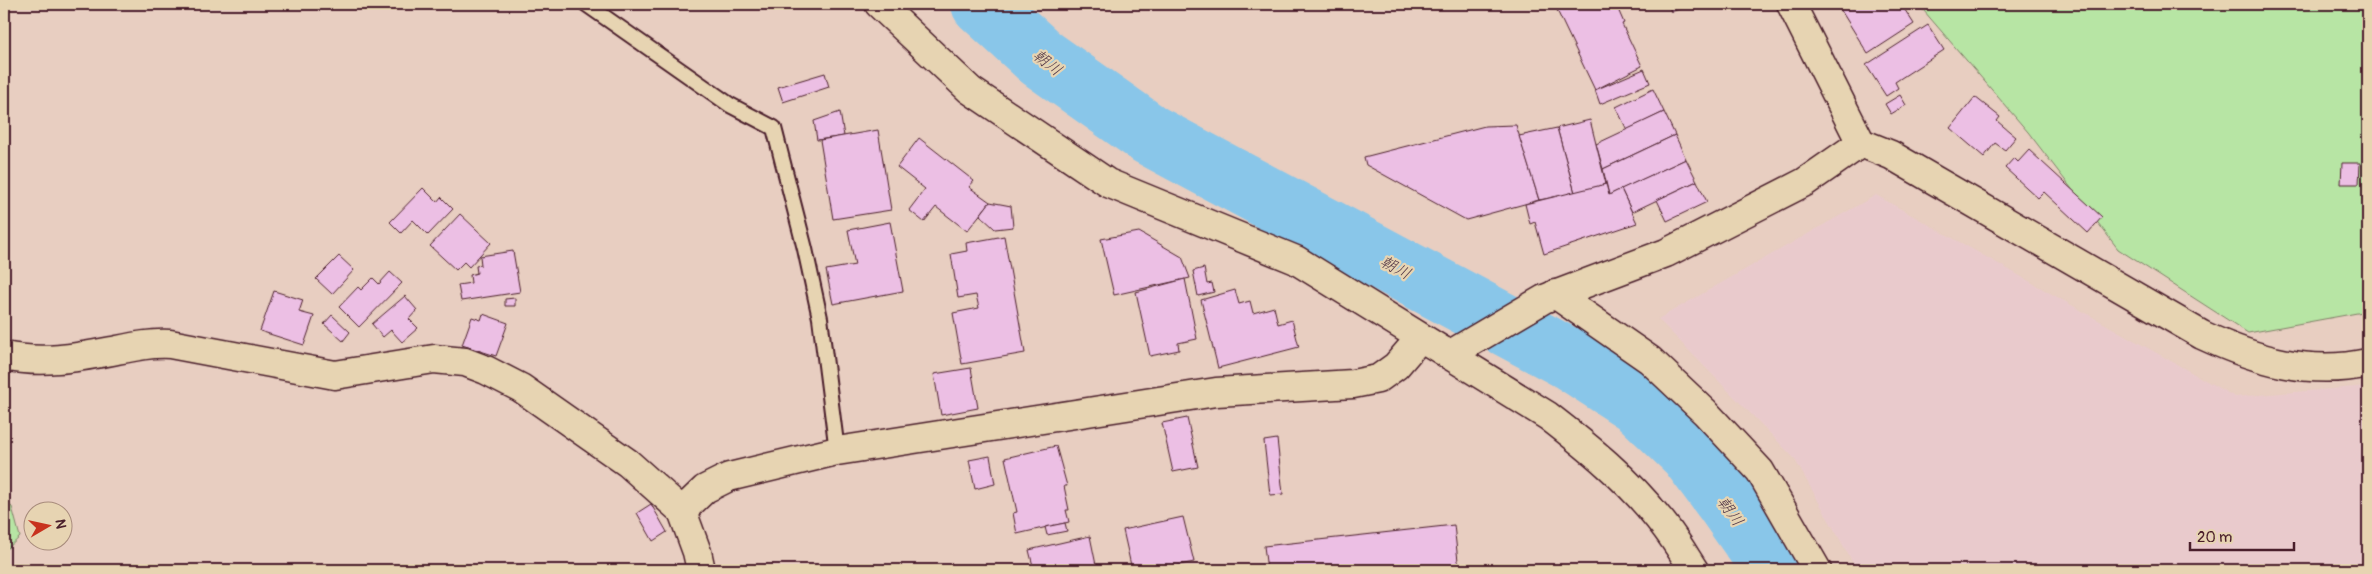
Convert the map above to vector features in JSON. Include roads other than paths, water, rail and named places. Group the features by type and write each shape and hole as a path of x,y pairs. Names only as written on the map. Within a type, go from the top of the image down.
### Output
{"street":[{"path":"879,4 970,90 1108,183 1296,260 1548,416 1585,444 1624,480 1660,519 1694,570"},
{"path":"1791,4 1861,143 1891,155 2202,335 2238,352 2302,368 2340,369 2368,363"},
{"path":"1449,355 1549,296 1666,253 1805,182 1861,143"},
{"path":"1549,296 1650,360 1705,412 1760,471 1817,570"},
{"path":"682,511 706,489 729,477 837,451 1216,392 1354,384 1378,379 1396,366 1420,338"},
{"path":"4,356 27,361 67,359 148,343 170,344 335,375 434,359 465,362 521,388 628,463 682,511 697,552 701,570"}],"lane":[{"path":"586,4 730,105 774,128 805,249 820,318 837,451"}],"waterway":[{"name":"朝川","path":"982,4 1041,58 1150,135 1571,360 1639,404 1690,453 1774,570"}]}
